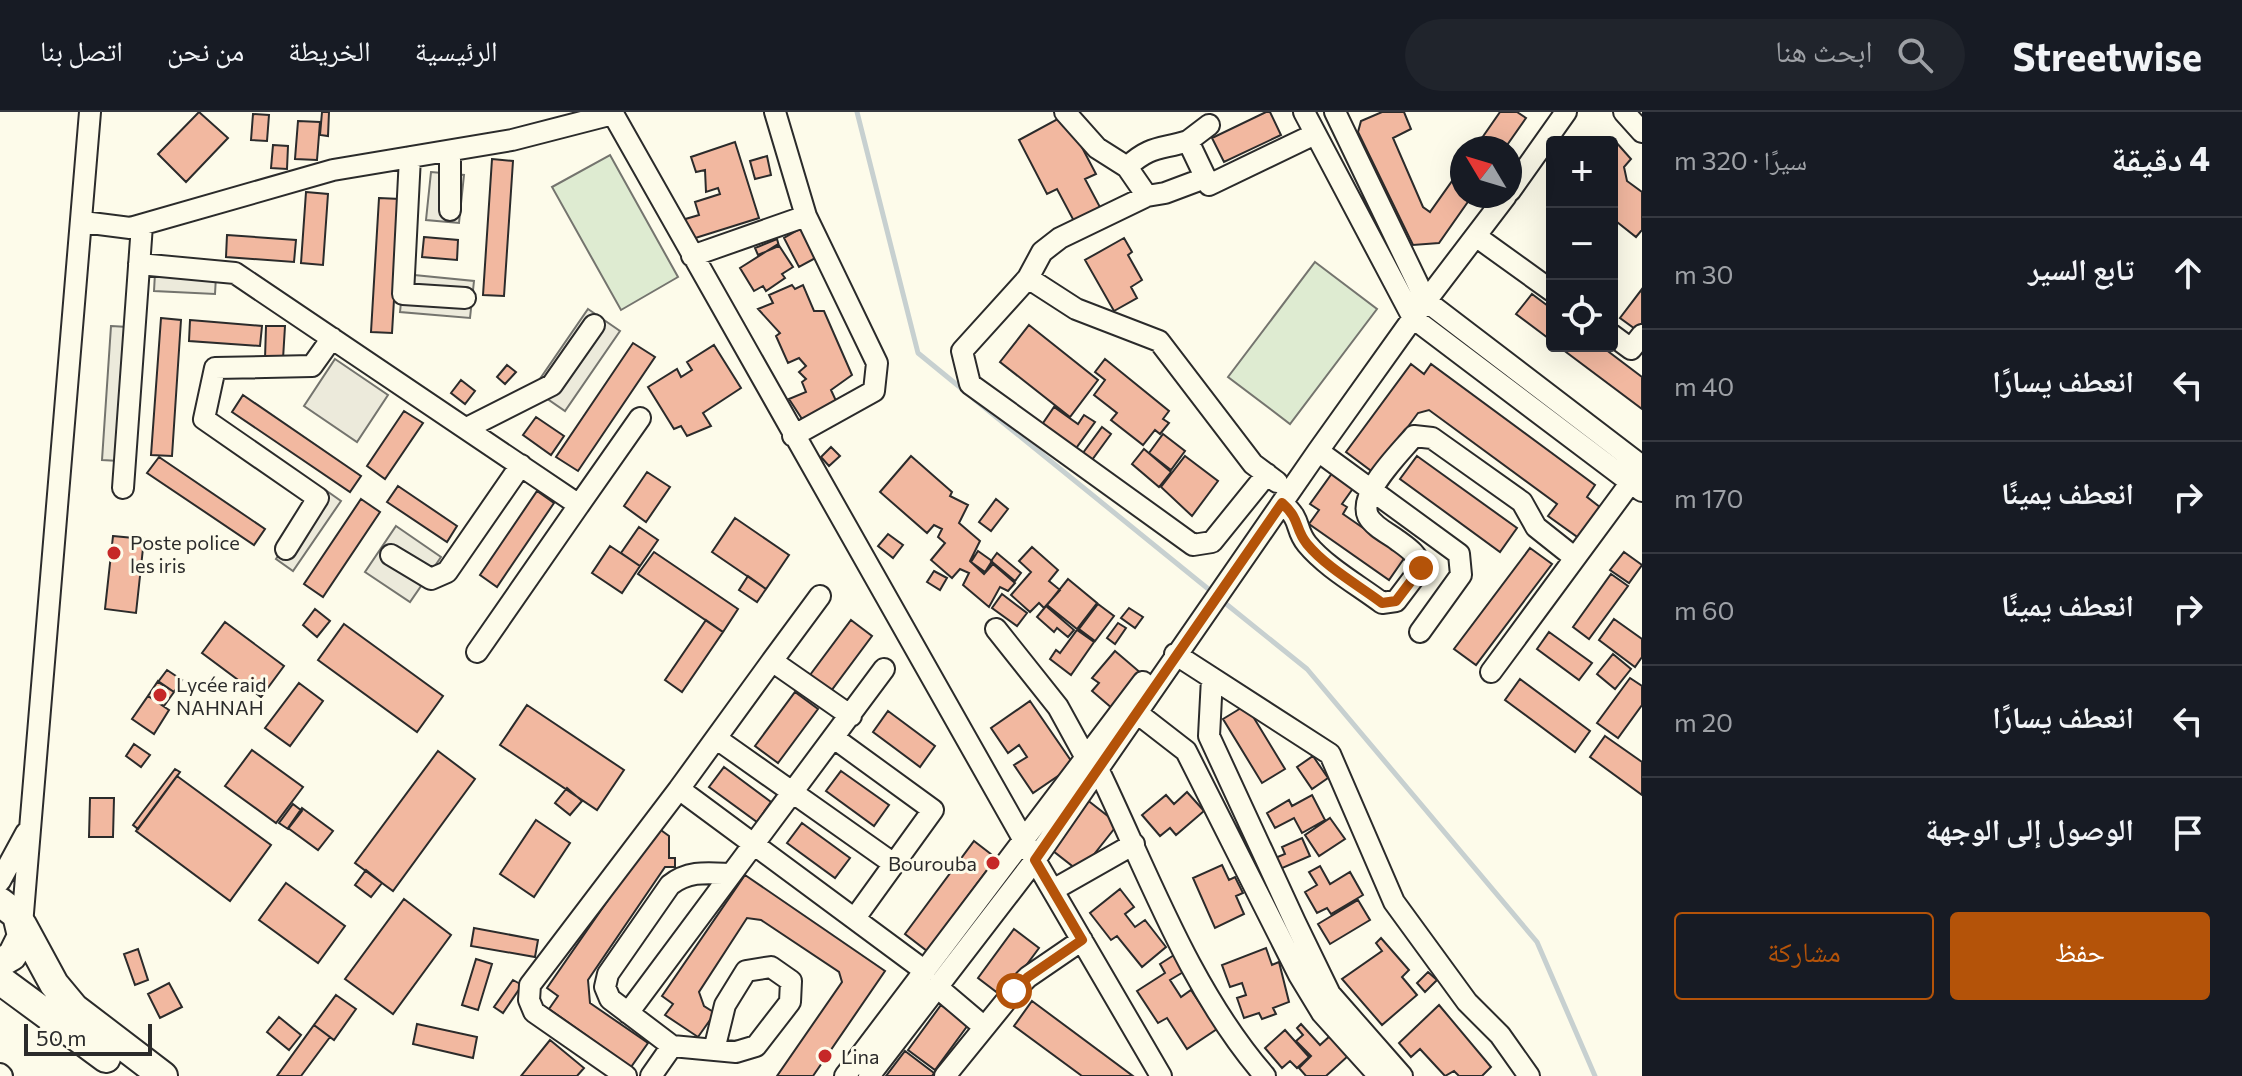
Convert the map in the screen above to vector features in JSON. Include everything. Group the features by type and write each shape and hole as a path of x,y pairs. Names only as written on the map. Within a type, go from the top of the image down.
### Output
{"highway":[{"path":"0,902 17,915 54,984 74,1008 163,1076"},
{"path":"0,963 19,947 22,925"},
{"path":"0,980 118,1072"}],"street":[{"path":"22,925 90,112"},
{"path":"775,112 806,216 877,363 878,379 874,391 793,436"},
{"path":"1065,112 1097,148 1127,167 1147,196"},
{"path":"1304,112 1413,318 1639,477"},
{"path":"1335,112 1426,301 1639,477"},
{"path":"1522,174 1566,112"},
{"path":"1624,112 1642,132"},
{"path":"83,222 130,228 333,170 450,152 613,113 793,436 1161,1076"},
{"path":"1127,167 1143,151 1188,141 1209,125"},
{"path":"1188,141 1209,185 1315,134"},
{"path":"450,152 450,210"},
{"path":"410,157 403,294 465,298"},
{"path":"1205,178 1147,196 1060,238 1042,252 1028,278 962,351 970,384 1193,545 1212,542 1267,474"},
{"path":"869,1076 1025,838 1137,713 1318,451 1413,318 1498,208"},
{"path":"692,256 806,216"},
{"path":"123,488 142,225"},
{"path":"1477,237 1546,287"},
{"path":"139,264 235,273 579,505"},
{"path":"1028,278 1076,309 1159,341 1253,464 1267,474 1286,497 1297,517 1301,534 1314,551 1382,603 1396,601 1421,568 1413,551 1368,516 1370,490 1414,436 1432,438 1522,502 1536,527 1575,558"},
{"path":"467,428 552,385 594,325"},
{"path":"286,549 318,498 204,419 215,368 312,366 332,338"},
{"path":"1618,338 1638,347"},
{"path":"477,652 640,418"},
{"path":"1318,451 1459,554 1461,575 1420,632"},
{"path":"391,555 431,579 447,572 521,465"},
{"path":"1491,672 1639,477"},
{"path":"626,1076 534,1012 529,1000 530,985 717,739 820,596"},
{"path":"996,629 1058,707 1092,764 1184,948 1235,1041 1265,1076"},
{"path":"1179,648 1212,678 1330,754 1394,902 1467,1002 1500,1035 1529,1076"},
{"path":"845,1076 1035,860 1158,661 1179,648"},
{"path":"772,661 851,716"},
{"path":"628,1013 884,669"},
{"path":"1212,678 1209,736 1295,922 1330,994 1402,1076"},
{"path":"1137,713 1186,751 1299,975 1322,1013 1379,1076"},
{"path":"834,738 933,810 855,918"},
{"path":"717,739 894,864"},
{"path":"679,789 855,918 983,1026"},
{"path":"0,881 32,818"},
{"path":"1053,890 1134,844"},
{"path":"714,1050 725,1005 746,971 771,967 791,981 790,1002 756,1046 736,1052 714,1050 672,1046 610,999 605,987 608,974 670,885 681,877 701,872 731,874"},
{"path":"945,1076 983,1026 1028,977 1082,940"},
{"path":"651,1076 672,1046"}],"green space":[{"path":"610,155 678,277 621,310 552,187"},
{"path":"1315,262 1377,309 1290,424 1228,377"}],"shaded area":[{"path":"431,172 464,175 459,223 426,220"},
{"path":"155,273 216,276 215,294 154,291"},
{"path":"404,274 474,281 470,318 400,312"},
{"path":"588,309 620,331 565,411 533,389"},
{"path":"111,326 128,327 119,461 102,460"},
{"path":"335,359 388,395 357,442 304,406"},
{"path":"324,489 341,501 293,571 276,559"},
{"path":"396,526 441,557 410,602 365,572"}],"building":[{"path":"199,112 228,138 186,182 158,154"},
{"path":"322,112 329,112 328,136 320,135"},
{"path":"1270,112 1281,135 1224,162 1212,138"},
{"path":"1382,112 1404,112 1411,129 1393,138 1423,207 1430,212 1450,184 1450,208 1464,208 1439,243 1413,245 1358,132 1361,121"},
{"path":"1500,112 1517,112 1526,118 1513,136 1483,136"},
{"path":"253,114 269,115 267,141 251,140"},
{"path":"1065,115 1096,174 1085,179 1101,209 1075,223 1057,189 1047,194 1019,140"},
{"path":"298,121 320,122 317,160 295,159"},
{"path":"735,142 759,218 689,240 682,220 699,215 695,202 720,194 718,188 706,192 705,170 696,172 691,157"},
{"path":"1618,144 1631,159 1624,167 1627,181 1642,192 1642,230 1636,237 1618,223"},
{"path":"273,145 288,146 287,169 271,168"},
{"path":"767,156 771,175 755,179 750,161"},
{"path":"492,159 513,161 504,296 483,295"},
{"path":"306,192 328,194 323,265 301,263"},
{"path":"379,198 400,199 392,333 371,332"},
{"path":"805,226 821,255 799,267 784,238"},
{"path":"227,235 296,240 294,262 226,257"},
{"path":"424,237 458,240 457,260 422,257"},
{"path":"1124,238 1132,252 1128,255 1142,280 1131,287 1137,298 1114,311 1085,260"},
{"path":"777,239 779,246 758,255 755,248"},
{"path":"778,244 793,267 782,274 785,278 766,291 763,286 754,291 740,268"},
{"path":"792,285 795,289 803,285 814,311 824,311 852,375 831,390 837,403 802,419 789,399 806,392 802,382 806,379 799,372 806,366 799,358 788,363 776,336 780,333 758,309 773,303 769,295"},
{"path":"1642,289 1642,334 1620,318"},
{"path":"1532,294 1546,304 1546,336 1516,314"},
{"path":"161,318 181,320 172,456 151,455"},
{"path":"190,320 262,326 260,346 189,341"},
{"path":"1029,325 1098,380 1070,417 1000,362"},
{"path":"266,326 285,326 283,359 265,359"},
{"path":"633,343 655,357 578,471 556,457"},
{"path":"714,345 741,388 703,413 711,426 687,436 681,426 674,429 648,387 677,369 681,377 692,370 687,362"},
{"path":"1566,352 1609,352 1642,377 1642,409"},
{"path":"1105,359 1169,411 1163,419 1169,423 1160,434 1155,430 1143,445 1111,420 1117,413 1094,395 1105,380 1095,372"},
{"path":"1411,364 1424,374 1431,364 1595,485 1587,497 1605,511 1583,541 1548,516 1557,504 1429,410 1418,413 1374,473 1346,452"},
{"path":"507,365 516,372 505,384 497,377"},
{"path":"461,380 475,391 465,404 451,393"},
{"path":"243,395 361,476 350,492 232,412"},
{"path":"1054,407 1078,424 1084,415 1095,422 1074,451 1041,426"},
{"path":"404,411 423,423 385,479 367,466"},
{"path":"536,417 564,436 551,455 523,435"},
{"path":"1102,427 1111,434 1089,464 1080,457"},
{"path":"1163,434 1185,451 1171,470 1149,453"},
{"path":"831,447 840,456 829,466 821,457"},
{"path":"1144,449 1171,472 1159,487 1132,464"},
{"path":"911,456 952,492 950,496 968,505 959,523 980,541 970,561 984,574 993,564 1015,583 1008,591 1000,587 989,607 963,585 969,573 960,569 952,578 931,560 945,543 938,537 942,529 934,525 927,533 880,492"},
{"path":"1185,456 1218,481 1192,516 1161,487"},
{"path":"1417,456 1517,528 1500,552 1400,479"},
{"path":"159,457 265,529 254,545 147,473"},
{"path":"647,472 670,487 646,522 624,506"},
{"path":"1333,472 1354,487 1342,504 1347,507 1343,514 1405,557 1389,580 1309,524 1319,510 1310,504"},
{"path":"398,486 457,526 447,542 387,502"},
{"path":"537,491 554,503 497,587 480,575"},
{"path":"361,499 380,512 323,597 304,584"},
{"path":"996,499 1008,509 991,531 979,522"},
{"path":"735,518 789,555 766,589 712,552"},
{"path":"639,527 658,540 640,566 621,553"},
{"path":"888,534 903,545 893,558 878,546"},
{"path":"113,536 144,539 136,613 105,609"},
{"path":"610,546 640,566 622,593 592,573"},
{"path":"1032,547 1058,570 1049,581 1060,590 1044,608 1039,603 1030,612 1011,595 1031,572 1019,561"},
{"path":"1530,548 1552,564 1476,665 1454,649"},
{"path":"978,551 992,561 985,572 971,562"},
{"path":"654,552 738,609 723,632 638,574"},
{"path":"1624,552 1642,565 1629,583 1610,570"},
{"path":"997,553 1021,573 1015,581 991,561"},
{"path":"934,571 947,578 940,590 927,582"},
{"path":"1611,574 1628,586 1589,639 1573,627"},
{"path":"748,576 766,589 757,602 739,590"},
{"path":"1068,579 1097,603 1077,629 1047,605"},
{"path":"1002,594 1027,613 1017,626 992,608"},
{"path":"1098,604 1114,616 1095,641 1079,629"},
{"path":"1046,606 1074,630 1068,637 1057,628 1054,632 1037,617"},
{"path":"1129,608 1143,617 1135,628 1121,618"},
{"path":"315,609 330,621 317,637 303,625"},
{"path":"1614,619 1642,639 1642,657 1635,667 1599,640"},
{"path":"706,620 723,632 682,692 665,680"},
{"path":"851,620 872,636 831,691 810,675"},
{"path":"225,622 284,666 261,697 202,653"},
{"path":"1118,623 1126,628 1115,644 1107,638"},
{"path":"344,624 443,696 417,732 318,660"},
{"path":"1077,630 1094,642 1071,675 1050,659 1056,650 1060,653"},
{"path":"1549,632 1592,663 1579,680 1537,649"},
{"path":"1115,651 1142,674 1113,709 1092,691 1099,683 1092,678"},
{"path":"1613,654 1631,669 1615,689 1597,674"},
{"path":"167,670 182,680 174,692 158,682"},
{"path":"1630,678 1642,686 1642,705 1618,738 1597,723"},
{"path":"1520,679 1590,731 1575,752 1505,700"},
{"path":"158,681 174,692 164,706 148,696"},
{"path":"299,683 323,701 290,746 265,728"},
{"path":"795,692 818,709 778,763 755,746"},
{"path":"148,696 169,710 154,734 132,719"},
{"path":"1030,701 1074,765 1033,793 1014,765 1027,757 1019,745 1008,753 991,728"},
{"path":"527,705 624,770 597,810 500,745"},
{"path":"1246,705 1285,769 1262,783 1223,719"},
{"path":"888,711 935,746 920,767 873,732"},
{"path":"1605,736 1642,762 1642,795 1590,757"},
{"path":"134,744 150,755 141,767 126,756"},
{"path":"252,750 303,787 276,823 225,786"},
{"path":"438,751 475,779 393,891 355,863"},
{"path":"1313,756 1328,778 1312,789 1297,767"},
{"path":"724,767 771,802 757,822 709,787"},
{"path":"175,769 180,772 138,829 133,825"},
{"path":"841,771 889,805 874,826 826,791"},
{"path":"177,776 271,845 230,901 136,831"},
{"path":"567,788 582,801 570,815 555,803"},
{"path":"1187,792 1204,811 1176,835 1170,828 1160,836 1142,815 1166,795 1174,804"},
{"path":"1312,795 1325,820 1302,833 1294,818 1275,828 1267,813 1289,800 1292,806"},
{"path":"90,798 114,798 113,837 89,837"},
{"path":"1086,799 1118,824 1080,872 1048,847"},
{"path":"293,804 302,811 288,829 279,823"},
{"path":"302,808 333,831 318,850 288,828"},
{"path":"1330,818 1345,839 1319,856 1305,835"},
{"path":"536,820 570,843 534,897 500,874"},
{"path":"802,823 850,858 835,878 787,843"},
{"path":"658,828 669,836 669,858 675,858 675,867 665,867 588,980 590,1003 648,1043 631,1067 549,1009 558,996 547,988"},
{"path":"1302,838 1310,856 1280,869 1275,858 1285,854 1282,847"},
{"path":"974,841 996,858 927,951 905,934"},
{"path":"1222,865 1229,880 1235,877 1243,893 1236,896 1244,914 1215,928 1193,878"},
{"path":"1320,866 1330,884 1350,872 1363,895 1331,914 1327,908 1317,913 1305,892 1317,885 1309,872"},
{"path":"366,870 382,883 371,897 355,885"},
{"path":"745,875 885,971 813,1076 777,1076 842,982 839,972 761,920 747,918 699,992 704,1006 715,1013 698,1037 665,1015 673,1004 662,996"},
{"path":"286,883 345,926 318,963 259,920"},
{"path":"1120,889 1134,907 1125,914 1135,927 1145,920 1166,947 1142,967 1117,936 1111,940 1090,913"},
{"path":"404,899 451,935 393,1014 345,979"},
{"path":"1358,900 1370,920 1330,944 1318,924"},
{"path":"474,928 538,940 535,957 471,946"},
{"path":"1014,929 1039,948 1003,997 978,978"},
{"path":"1381,938 1409,970 1402,977 1417,995 1382,1025 1342,979 1382,951 1376,943"},
{"path":"1266,948 1272,965 1279,962 1289,1002 1273,1008 1276,1014 1262,1019 1259,1013 1244,1018 1237,998 1246,995 1242,983 1230,987 1222,965"},
{"path":"138,949 148,980 135,985 124,954"},
{"path":"1174,955 1185,971 1170,980 1181,997 1191,990 1217,1029 1187,1049 1167,1018 1158,1023 1137,991 1165,973 1160,964"},
{"path":"476,959 492,964 478,1010 462,1005"},
{"path":"1428,972 1437,980 1425,992 1417,983"},
{"path":"513,980 522,985 503,1013 494,1007"},
{"path":"169,983 182,1007 160,1018 148,994"},
{"path":"336,995 356,1009 334,1040 314,1025"},
{"path":"1032,1001 1133,1076 1082,1076 1014,1026"},
{"path":"941,1005 968,1025 935,1070 908,1050"},
{"path":"1439,1005 1491,1067 1482,1076 1459,1076 1454,1071 1445,1076 1420,1049 1411,1057 1399,1043"},
{"path":"279,1017 301,1035 289,1050 267,1032"},
{"path":"417,1024 477,1037 473,1058 413,1044"},
{"path":"1301,1024 1320,1045 1330,1036 1348,1056 1326,1076 1306,1076 1299,1068 1311,1056 1296,1041 1303,1035 1297,1028"},
{"path":"314,1025 330,1037 301,1076 277,1076"},
{"path":"1285,1030 1309,1057 1297,1068 1290,1061 1282,1068 1265,1048"},
{"path":"550,1040 584,1068 577,1076 521,1076"},
{"path":"905,1051 934,1073 932,1076 886,1076"}],"waterway":[{"path":"857,112 918,353 967,393"},
{"path":"974,399 1212,592"},
{"path":"1220,599 1307,669 1537,942 1595,1076"}],"place":[{"name":"Poste police les iris","path":"114,553"},
{"name":"Lycée raid NAHNAH","path":"160,695"},
{"name":"Bourouba","path":"993,863"},
{"name":"Lina","path":"825,1056"}],"route":[{"path":"1014,991 1028,977 1082,940 1035,860 1099,771 1182,643 1282,503 1297,517 1306,543 1382,603 1396,601 1421,568"}]}
